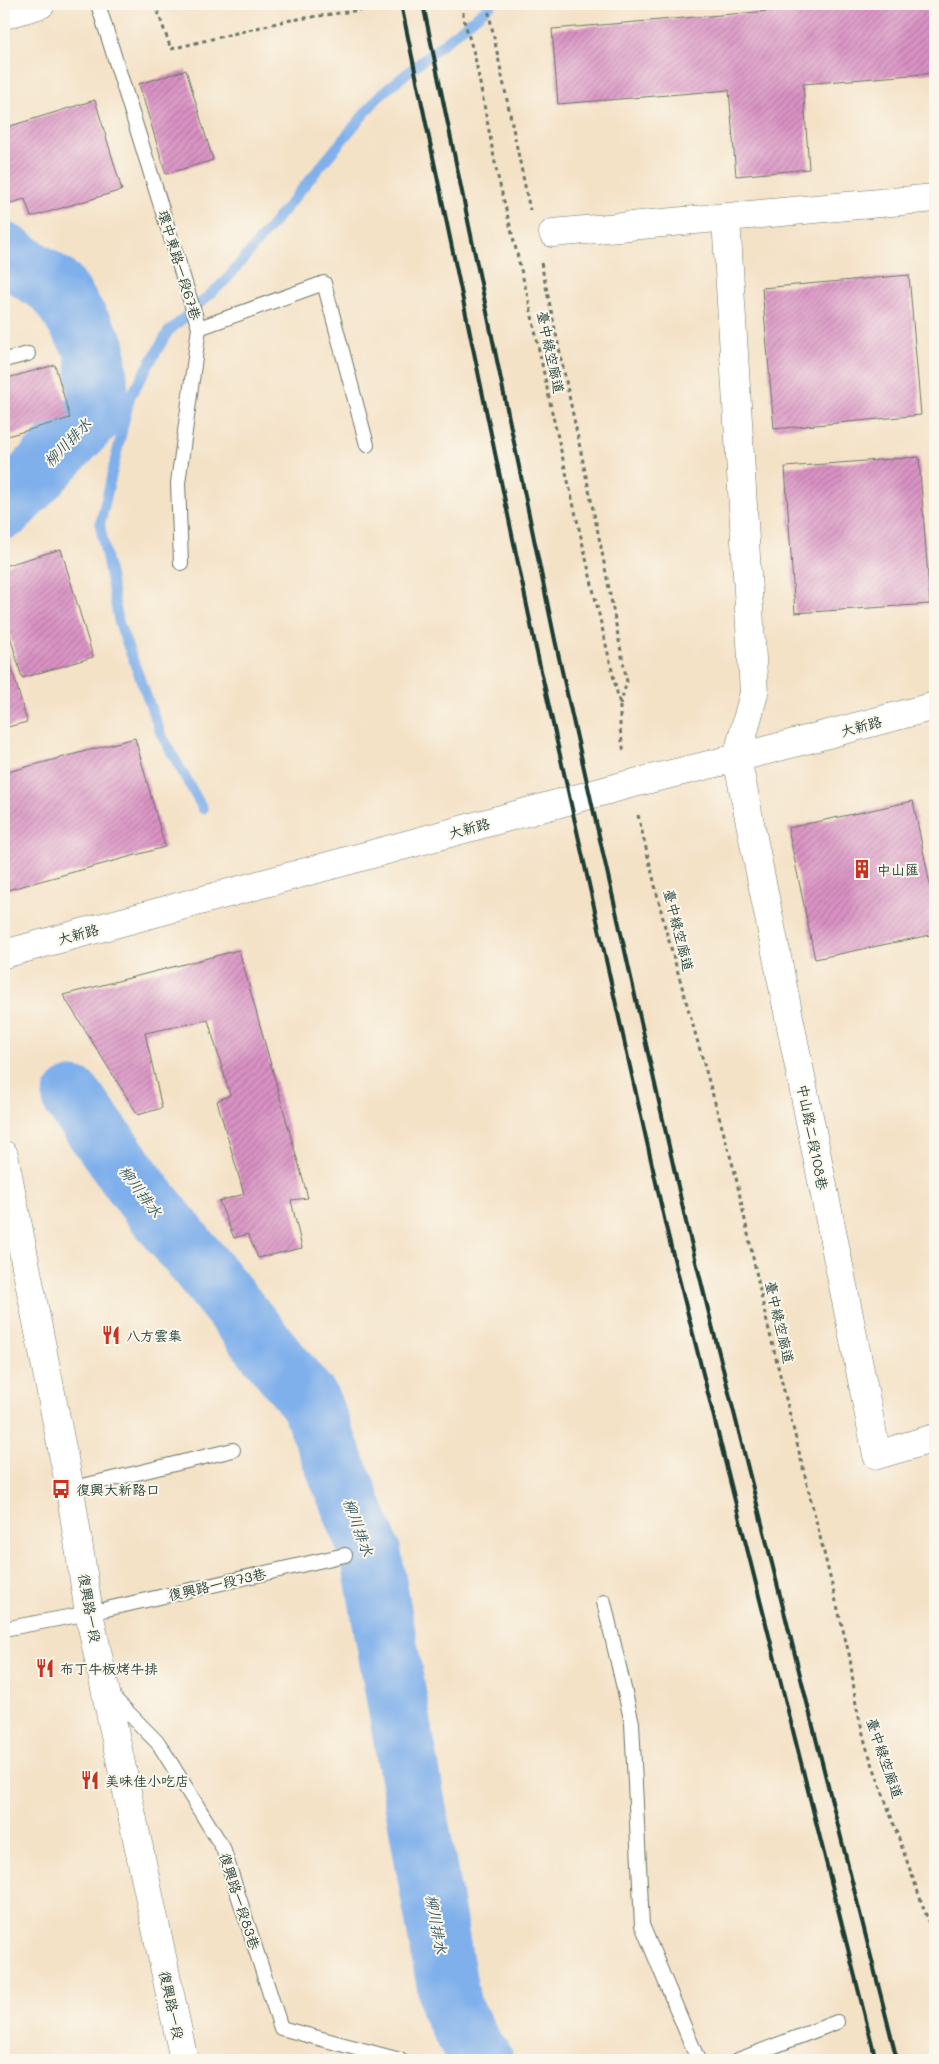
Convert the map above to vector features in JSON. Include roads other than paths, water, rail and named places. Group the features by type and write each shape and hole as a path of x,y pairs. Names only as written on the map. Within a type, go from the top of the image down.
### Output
{"street":[{"path":"4,15 41,4"},
{"path":"542,226 726,218 935,198"},
{"path":"726,218 754,693 736,758"},
{"name":"大新路","path":"4,954 630,784 935,706"},
{"name":"中山路二段108巷","path":"736,758 877,1455 935,1438"},
{"name":"復興路一段","path":"4,1155 70,1488 89,1613 184,2060"}],"lane":[{"name":"環中東路一段67巷","path":"98,4 199,328 178,483 181,563"},
{"path":"199,328 324,283 367,445"},
{"path":"4,360 28,354"},
{"path":"70,1488 233,1450"},
{"name":"復興路一段73巷","path":"4,1629 89,1613 345,1555"},
{"path":"604,1602 632,1723 642,1925 698,2060"},
{"name":"復興路一段83巷","path":"106,1690 159,1744 223,1848 280,2028 400,2060"},
{"path":"738,2060 837,2022"}],"waterway":[{"path":"203,809 161,734 119,623 100,525 130,397 168,332 226,280 380,95 492,4"},
{"name":"柳川排水","path":"4,253 57,288 95,348 99,409 4,509"},
{"name":"柳川排水","path":"73,1098 144,1196 310,1402 371,1554 451,2007 477,2055 483,2060"}],"railway":[{"path":"401,4 535,644 666,1227 876,2060"},
{"path":"423,4 555,640 686,1222 897,2060"}],"place":[{"name":"中山匯","path":"862,869"},
{"name":"八方雲集","path":"111,1335"},
{"name":"復興大新路口","path":"61,1489"},
{"name":"布丁牛板烤牛排","path":"45,1668"},
{"name":"美味佳小吃店","path":"90,1780"}]}
